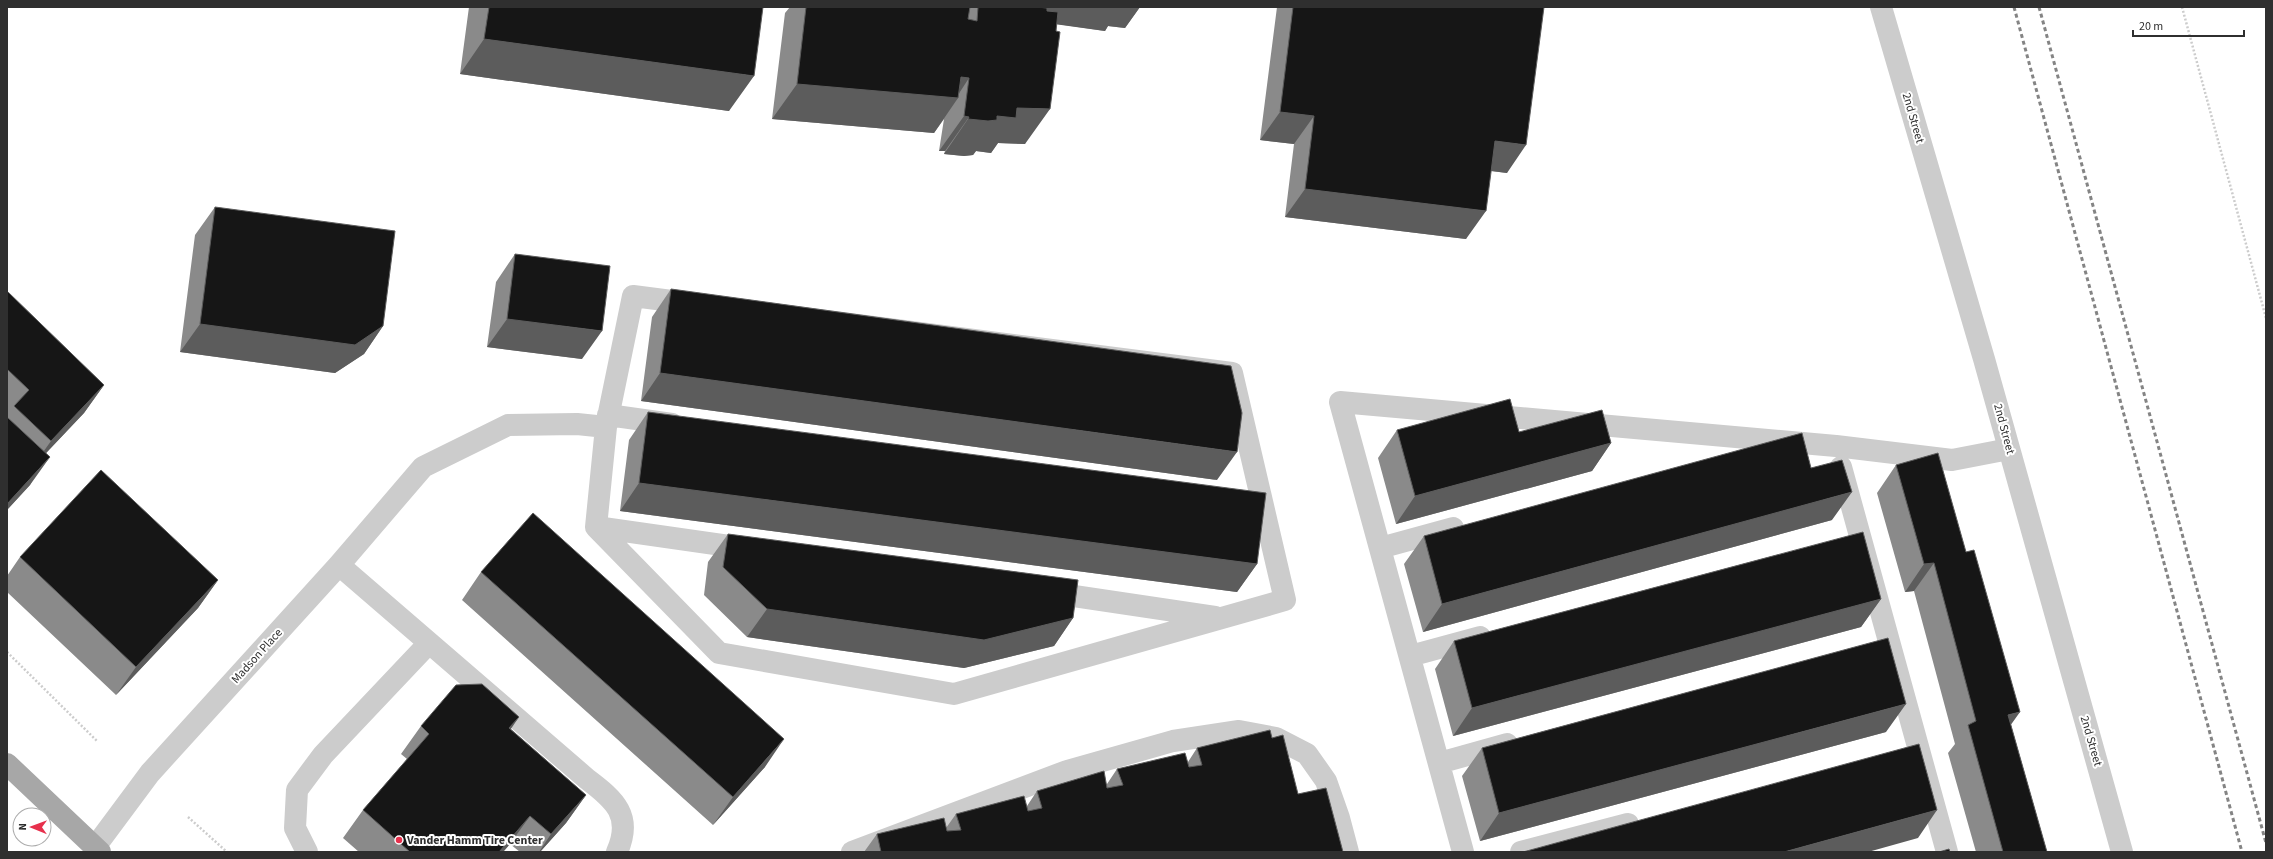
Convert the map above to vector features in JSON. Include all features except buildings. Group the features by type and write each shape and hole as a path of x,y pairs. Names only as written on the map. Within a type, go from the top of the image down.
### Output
{"main road":[{"path":"7,764 97,850"}],"street":[{"name":"2nd Street","path":"1880,7 2009,450 2122,852"},
{"path":"632,296 1232,373 1285,600 954,694 719,653 596,527 607,421 632,296"},
{"path":"1463,852 1340,402 1836,446 1952,460 2009,450"},
{"path":"607,421 695,427"},
{"name":"Madson Place","path":"97,850 150,773 338,565 423,467 508,425 577,424 607,421"},
{"path":"1724,455 1777,441"},
{"path":"1836,446 1947,852"},
{"path":"1239,500 1262,503"},
{"path":"1380,548 1472,523"},
{"path":"596,527 770,552"},
{"path":"1838,542 1861,536"},
{"path":"338,565 586,779 607,793 623,816 624,837 616,852"},
{"path":"1024,589 1222,618"},
{"path":"1410,656 1502,631"},
{"path":"1866,647 1889,641"},
{"path":"307,852 294,828 297,790 323,755 429,643"},
{"path":"852,852 1067,771 1173,741 1239,731 1276,738 1307,754 1326,781 1339,818 1348,852"},
{"path":"1439,763 1530,738"},
{"path":"1895,753 1918,747"},
{"path":"1521,852 1651,818"}],"path":[{"path":"2182,7 2266,318"},
{"path":"7,652 97,741"},
{"path":"188,817 227,852"}],"railway":[{"path":"2014,7 2242,852"},
{"path":"2039,7 2266,843"}],"place":[{"name":"Vander Hamm Tire Center","path":"399,840"}]}
